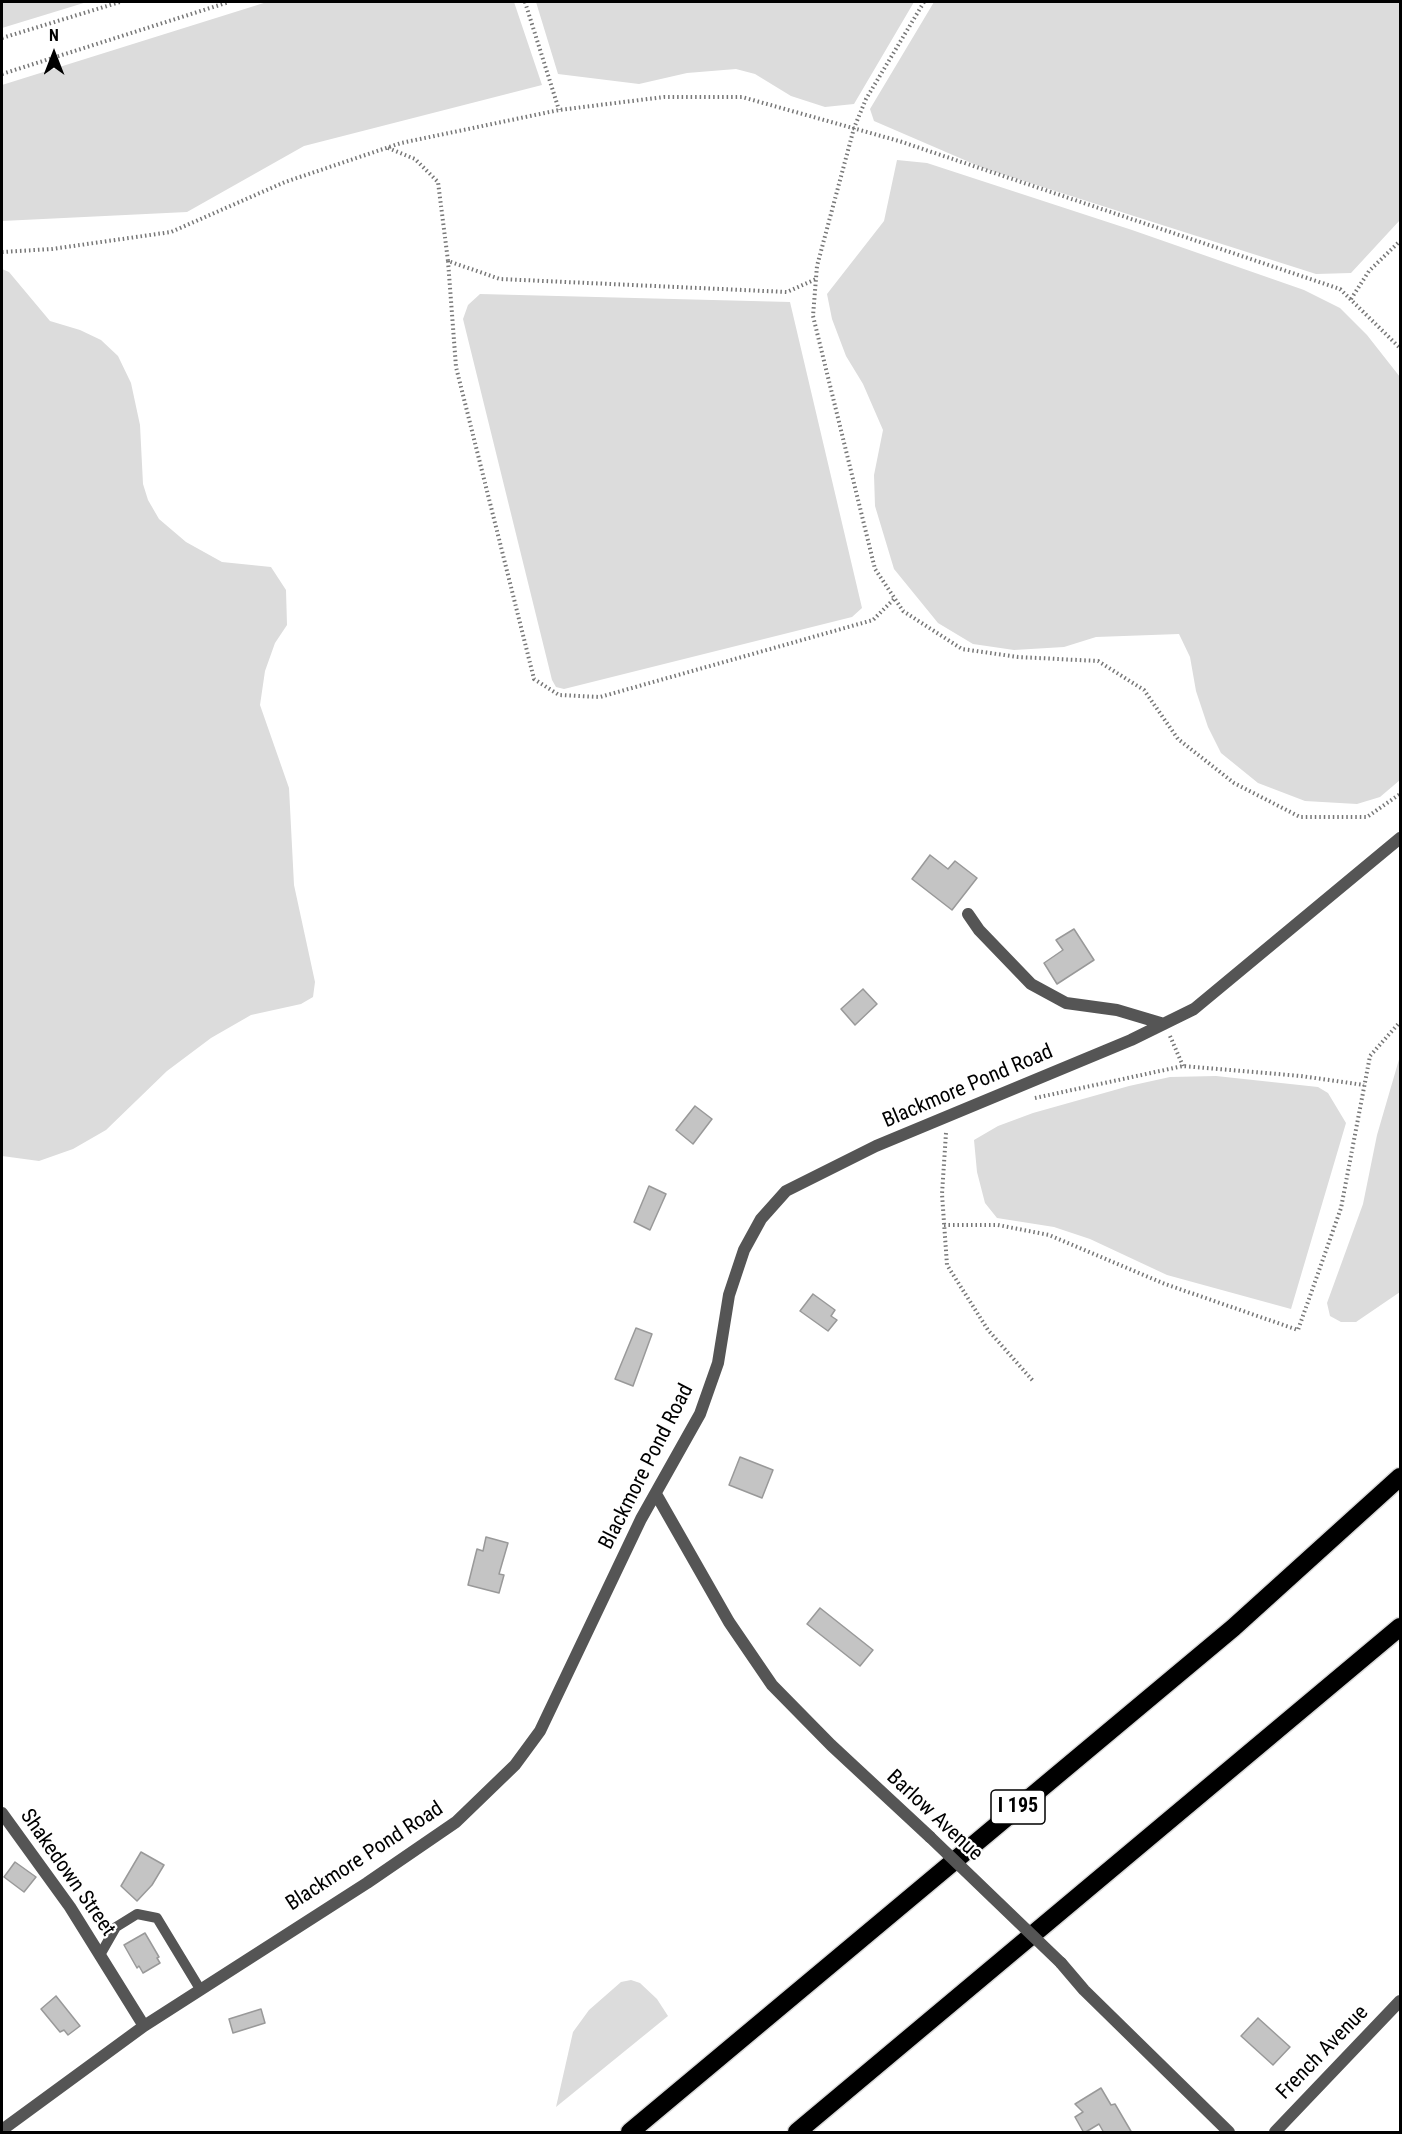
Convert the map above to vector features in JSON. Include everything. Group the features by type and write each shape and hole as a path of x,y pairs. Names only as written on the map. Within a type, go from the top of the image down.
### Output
{"highway":[{"name":"I 195","path":"630,2133 1233,1628 1401,1477"},
{"path":"797,2133 1401,1627"}],"street":[{"name":"Blackmore Pond Road","path":"2,2130 144,2026 367,1883 456,1822 515,1765 540,1731 656,1494 700,1414 718,1363 729,1295 744,1250 767,1211 786,1191 876,1146 1164,1024 1194,1009 1401,837"},
{"path":"968,914 979,930 1031,984 1066,1003 1117,1010 1164,1024"},
{"name":"Barlow Avenue","path":"656,1494 729,1622 772,1685 855,1768 1062,1963 1084,1990 1229,2133"},
{"name":"Shakedown Street","path":"2,1813 48,1875 144,2026"},
{"name":"French Avenue","path":"1275,2133 1401,2001"}],"lane":[{"name":"Shakedown Street","path":"100,1955 116,1927 122,1923 137,1914 157,1918 200,1989"}],"path":[{"path":"2,38 120,2"},
{"path":"2,74 229,2"},
{"path":"525,2 559,110"},
{"path":"924,2 866,99 854,128 817,266 813,316 875,569 903,611 962,649 1018,657 1098,662 1144,690 1178,739 1234,783 1300,817 1367,817 1401,794"},
{"path":"2,252 52,249 171,232 285,182 387,147 559,110 664,97 742,97 854,128 1340,289 1401,348"},
{"path":"387,147 416,159 438,182 448,261 456,367 534,679 559,695 600,697 873,620 895,598"},
{"path":"1351,299 1369,272 1401,241"},
{"path":"448,261 500,279 787,292 816,279"},
{"path":"944,1225 998,1225 1049,1235 1165,1284 1298,1330 1341,1208 1370,1056 1401,1022"},
{"path":"1164,1024 1183,1066"},
{"path":"1025,1100 1183,1066 1301,1076 1364,1085"},
{"path":"947,1117 942,1194 947,1265 988,1330 1034,1382"}],"shaded area":[{"path":"2,2 87,2 2,28"},
{"path":"267,2 514,2 542,85 304,146 187,212 2,221 2,85"},
{"path":"536,2 914,2 854,104 825,107 791,96 755,74 736,69 687,73 639,84 558,74"},
{"path":"934,2 1400,2 1400,220 1351,273 1316,274 983,168 874,121 870,109"},
{"path":"897,160 927,163 1132,230 1304,290 1340,308 1367,335 1400,377 1400,780 1380,797 1357,804 1305,801 1258,783 1221,753 1208,727 1196,691 1190,657 1179,634 1096,637 1064,647 1014,650 973,644 938,623 894,569 875,506 874,475 883,430 863,384 846,356 832,319 827,294 884,221"},
{"path":"2,269 9,272 50,321 80,330 101,340 118,356 131,383 140,425 143,484 148,500 159,519 186,542 222,562 271,567 286,590 287,625 275,643 265,671 260,705 289,788 294,885 315,982 313,997 301,1004 251,1015 211,1038 167,1071 106,1130 73,1149 39,1161 2,1156"},
{"path":"480,294 790,302 862,608 852,617 564,689 556,687 552,680 463,319 468,305"},
{"path":"1400,1056 1400,1292 1356,1322 1341,1322 1330,1316 1327,1303 1363,1204 1377,1135"},
{"path":"1216,1076 1318,1087 1328,1093 1346,1123 1291,1309 1167,1275 1090,1239 1054,1227 997,1218 985,1203 977,1172 974,1140 998,1126 1033,1113 1129,1086 1170,1077"},
{"path":"631,1980 640,1983 657,1999 668,2016 556,2107 573,2032 589,2010 621,1982"}],"building":[{"path":"930,855 948,869 955,861 977,878 952,910 912,879"},
{"path":"1074,929 1094,960 1057,984 1044,963 1063,950 1056,940"},
{"path":"863,989 877,1004 855,1025 841,1009"},
{"path":"695,1106 712,1119 693,1144 676,1130"},
{"path":"649,1186 666,1194 650,1230 634,1222"},
{"path":"813,1294 835,1310 831,1316 837,1320 828,1331 800,1311"},
{"path":"636,1328 652,1334 633,1386 615,1379"},
{"path":"740,1457 773,1470 762,1498 729,1485"},
{"path":"486,1537 508,1543 499,1574 504,1575 499,1593 468,1585 477,1549 483,1551"},
{"path":"820,1608 873,1650 860,1666 807,1624"},
{"path":"141,1852 164,1865 152,1885 137,1901 121,1886"},
{"path":"15,1862 36,1877 24,1892 4,1877"},
{"path":"145,1933 160,1963 143,1973 139,1966 137,1968 124,1945"},
{"path":"56,1996 80,2026 68,2035 64,2030 60,2032 41,2009"},
{"path":"261,2009 265,2023 233,2033 229,2019"},
{"path":"1258,2018 1290,2047 1273,2065 1241,2036"},
{"path":"1101,2088 1111,2105 1115,2104 1132,2133 1104,2133 1099,2124 1084,2133 1075,2117 1083,2112 1075,2104"}]}
